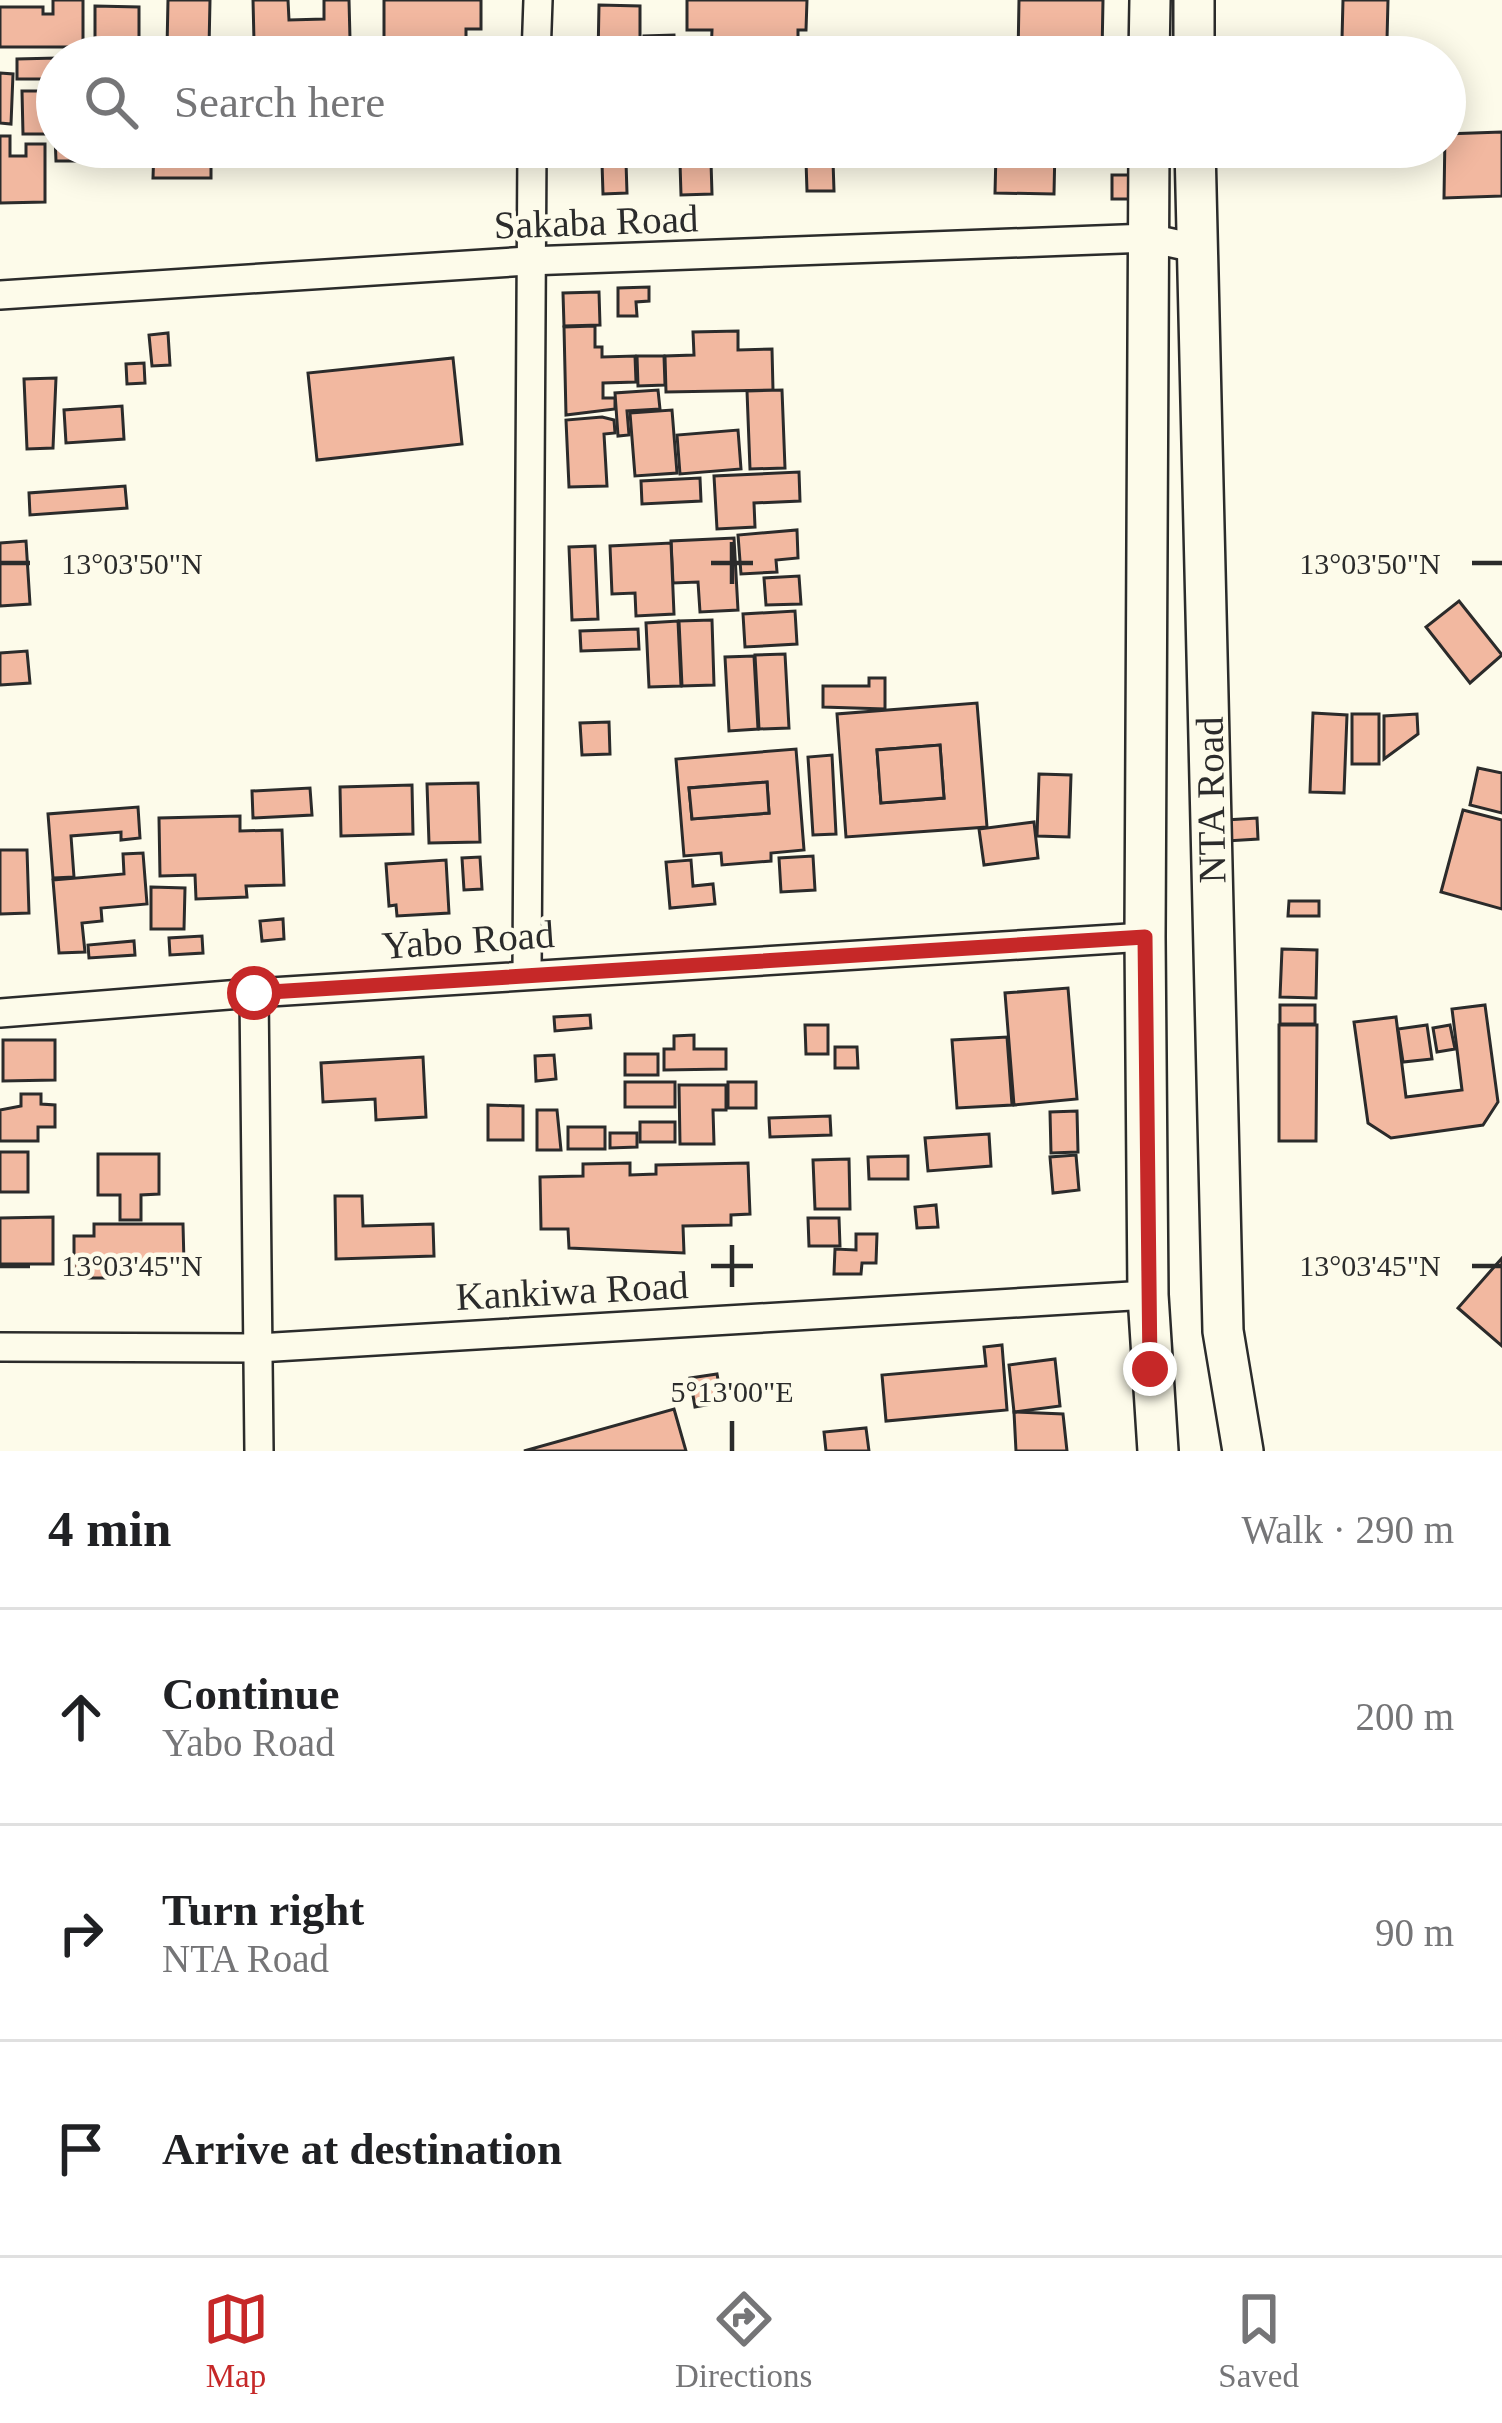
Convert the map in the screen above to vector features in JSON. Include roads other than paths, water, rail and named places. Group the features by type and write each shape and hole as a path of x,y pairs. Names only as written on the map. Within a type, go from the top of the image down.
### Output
{"main road":[{"path":"1149,36 1150,0"},
{"path":"1194,0 1195,36"},
{"name":"NTA Road","path":"1149,168 1145,937 1148,1295 1158,1451"},
{"name":"NTA Road","path":"1195,168 1223,1330 1244,1451"}],"street":[{"path":"537,36 538,0"},
{"path":"527,974 531,168"},
{"name":"Sakaba Road","path":"0,295 528,261 1149,238 1195,248"},
{"name":"Yabo Road","path":"0,1013 527,974 1145,937"},
{"path":"254,993 259,1451"},
{"name":"Kankiwa Road","path":"0,1347 258,1348 1148,1295"}]}
